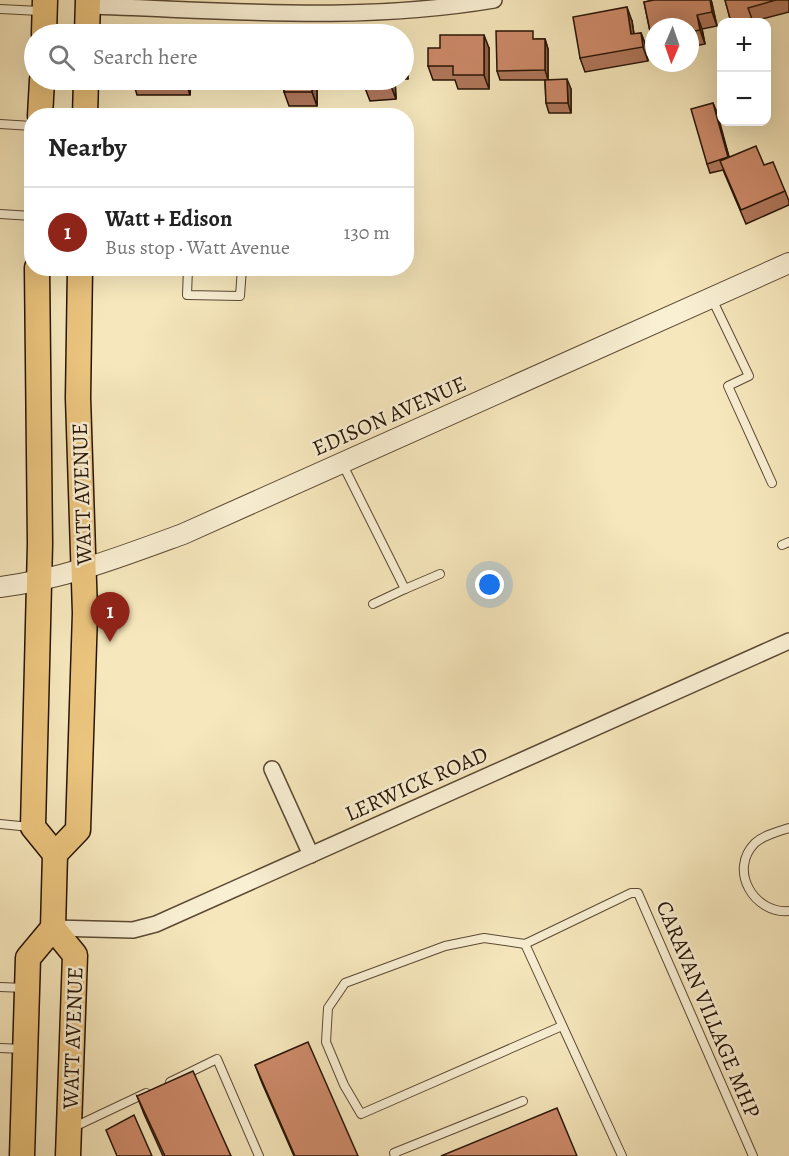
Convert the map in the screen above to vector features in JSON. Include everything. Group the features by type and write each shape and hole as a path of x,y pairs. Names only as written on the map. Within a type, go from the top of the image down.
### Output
{"main road":[{"path":"87,24 88,3"},
{"path":"40,108 41,90"},
{"path":"85,108 86,90"},
{"name":"WATT AVENUE","path":"33,827 40,581 37,276"},
{"name":"WATT AVENUE","path":"55,854 78,830 84,569 78,398 80,276"},
{"path":"33,827 55,854 54,928"},
{"name":"WATT AVENUE","path":"22,1156 28,958 54,928 75,955 68,1156"}],"street":[{"path":"88,3 333,15 407,11 494,0"},
{"name":"EDISON AVENUE","path":"0,587 40,581 84,569 183,534 789,263"},
{"name":"LERWICK ROAD","path":"54,928 133,930 156,924 789,641"},
{"path":"272,769 311,855"}],"lane":[{"path":"0,9 45,15"},
{"path":"0,124 24,126"},
{"path":"0,214 24,216"},
{"path":"188,276 188,296 240,296 241,276"},
{"path":"711,297 749,376 728,386 772,483"},
{"path":"341,462 405,589"},
{"path":"373,604 440,574"},
{"path":"0,824 33,827"},
{"path":"789,828 763,837 753,845 744,869 750,892 758,902 769,909 789,911"},
{"name":"CARAVAN VILLAGE MHP","path":"525,944 632,893 638,893 753,1156"},
{"path":"562,1026 361,1114 344,1085 326,1042 325,1025 328,1008 345,983 445,946 484,938 525,944 621,1156"},
{"path":"0,987 27,988"},
{"path":"0,1048 25,1049"},
{"path":"164,1085 217,1059 259,1156"},
{"path":"68,1129 153,1090"},
{"path":"395,1156 394,1152 523,1101"}],"building":[{"path":"710,0 712,12 697,15 698,18 647,18 644,2"},
{"path":"725,0 776,0 748,8 752,18 730,18"},
{"path":"627,7 631,34 641,33 643,47 580,58 573,17"},
{"path":"496,31 533,31 533,39 545,39 545,70 497,71"},
{"path":"440,35 484,35 484,75 453,75 453,66 428,66 428,48 440,48"},
{"path":"567,79 568,103 546,103 545,80"},
{"path":"284,90 312,90 312,92 284,92"},
{"path":"713,103 717,126 719,126 728,157 707,164 691,109"},
{"path":"756,146 764,165 773,162 785,191 741,210 720,161"},
{"path":"308,1042 358,1156 295,1156 255,1065"},
{"path":"193,1071 231,1156 165,1156 137,1096"},
{"path":"557,1108 577,1156 441,1156"},
{"path":"134,1115 152,1156 117,1156 106,1130"}],"place":[{"name":"Watt + Edison","path":"110,642"}]}
